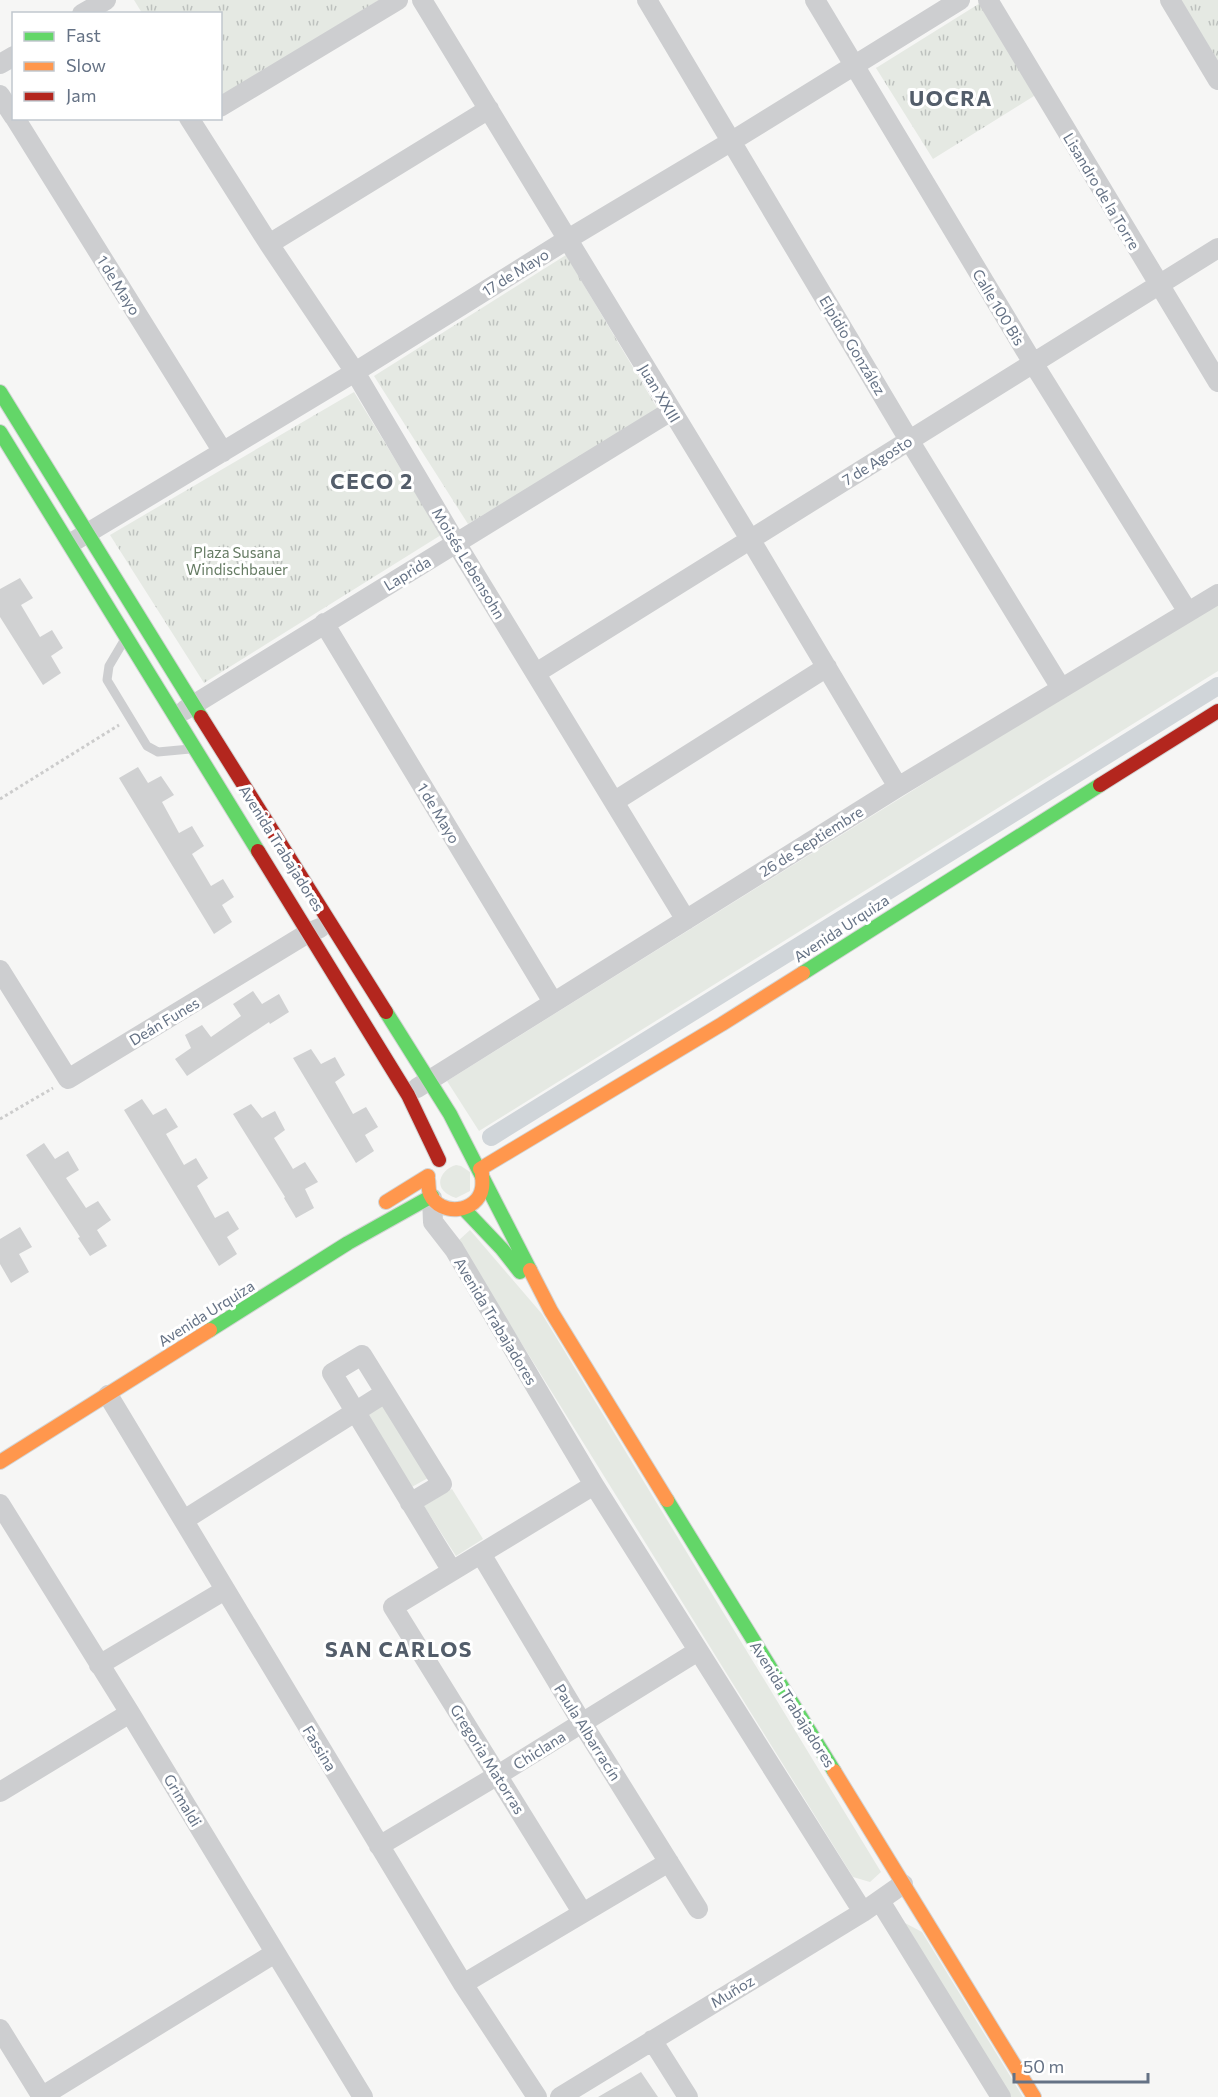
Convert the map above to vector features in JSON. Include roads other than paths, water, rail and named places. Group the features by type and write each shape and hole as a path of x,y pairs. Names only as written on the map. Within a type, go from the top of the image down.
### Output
{"main road":[{"name":"Avenida Trabajadores","path":"0,392 450,1114 551,1311 1034,2097"},
{"name":"Avenida Trabajadores","path":"0,432 408,1095 439,1160"},
{"name":"Avenida Urquiza","path":"479,1169 722,1024 1218,711"},
{"path":"454,1154 470,1158 479,1169 482,1191 478,1199 461,1210 445,1208 432,1197 429,1191 428,1176 432,1167 439,1160 454,1154"},
{"path":"374,1210 428,1176"},
{"name":"Avenida Urquiza","path":"0,1462 348,1243 432,1197"},
{"name":"Avenida Trabajadores","path":"461,1210 502,1249 551,1311"}],"street":[{"path":"222,106 398,0"},
{"name":"Juan XXIII","path":"422,0 898,787"},
{"name":"Elpidio González","path":"647,0 909,440 1061,688"},
{"name":"Calle 100 Bis","path":"815,0 1033,363 1188,612"},
{"name":"17 de Mayo","path":"69,544 355,372 960,0"},
{"name":"Lisandro de la Torre","path":"988,0 1218,381"},
{"path":"1170,0 1218,80"},
{"name":"1 de Mayo","path":"0,95 12,115"},
{"path":"268,244 489,110"},
{"name":"1 de Mayo","path":"15,120 223,452"},
{"name":"Moisés Lebensohn","path":"194,120 268,244 355,372 456,543 686,920"},
{"name":"7 de Agosto","path":"536,673 1218,248"},
{"name":"Laprida","path":"175,717 671,411"},
{"name":"26 de Septiembre","path":"408,1095 898,787 1218,594"},
{"name":"1 de Mayo","path":"324,623 553,1002"},
{"path":"615,801 826,667"},
{"name":"Deán Funes","path":"0,970 68,1079 308,933 330,924"},
{"name":"Avenida Trabajadores","path":"432,1197 433,1222 454,1250 594,1485 863,1912"},
{"name":"Avenida Trabajadores","path":"454,1250 451,1226 461,1210"},
{"path":"410,1503 442,1484 363,1355 332,1373 410,1503 452,1571 594,1485"},
{"path":"184,1520 385,1393"},
{"name":"Fassina","path":"108,1395 463,1984 537,2097"},
{"name":"Grimaldi","path":"0,1504 363,2097"},
{"name":"Paula Albarracín","path":"481,1554 582,1723 698,1909"},
{"name":"Gregoria Matorras","path":"452,1571 393,1607 582,1912"},
{"path":"99,1665 225,1590"},
{"name":"Chiclana","path":"379,1846 698,1651"},
{"path":"0,1792 130,1713"},
{"path":"463,1984 669,1862"},
{"name":"Muñoz","path":"560,2097 863,1912 903,1884"},
{"path":"880,1901 1001,2097"},
{"path":"0,2029 42,2097 275,1953"},
{"path":"652,2040 688,2097"}],"lane":[{"path":"126,637 109,666 107,680 147,746 158,752 194,749"}],"waterway":[{"path":"491,1137 1218,686"}],"district":[{"name":"UOCRA","path":"951,97"},
{"name":"CECO 2","path":"372,480"},
{"name":"SAN CARLOS","path":"399,1648"}],"park label":[{"name":"Plaza Susana Windischbauer","path":"237,560"}]}
